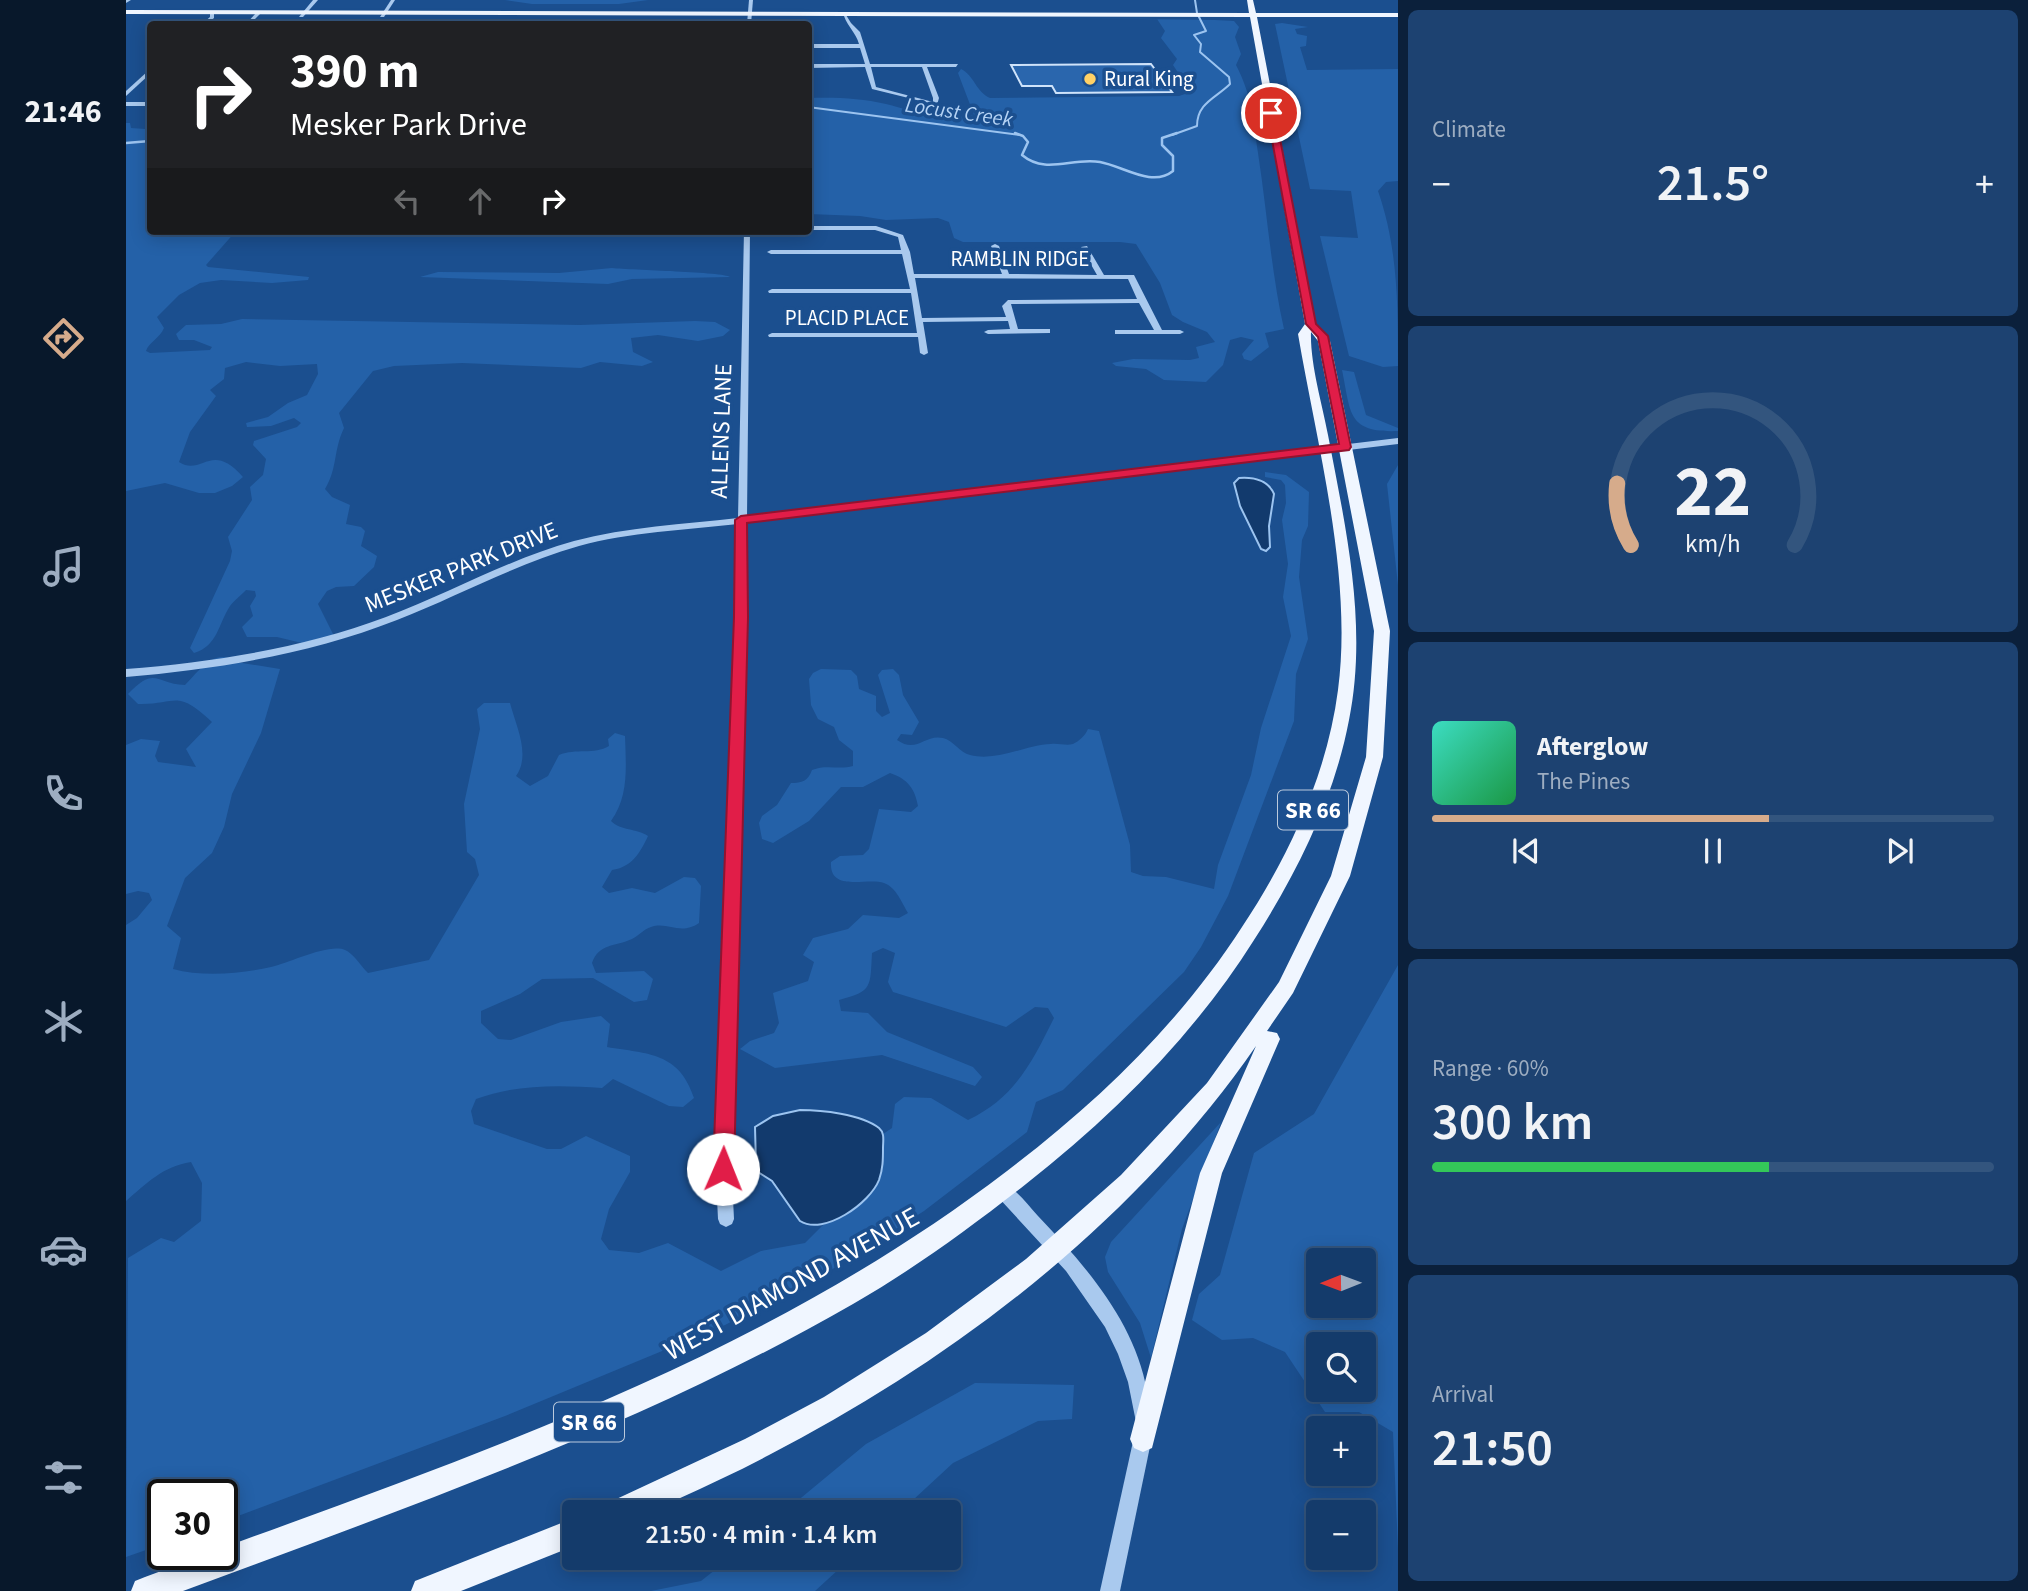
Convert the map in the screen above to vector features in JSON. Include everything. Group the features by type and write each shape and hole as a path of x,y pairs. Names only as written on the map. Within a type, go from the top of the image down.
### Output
{"main road":[{"name":"WEST DIAMOND AVENUE","path":"646,1500 705,1473 830,1408 977,1314 1061,1250 1159,1160 1280,1017 1306,976 1353,876 1373,809 1385,740 1387,696 1382,631 1323,336 1311,324 1250,0"},
{"path":"126,14 1398,15"},
{"name":"WEST DIAMOND AVENUE","path":"145,1591 528,1447 653,1395 781,1332 936,1239 1003,1191 1119,1090 1200,1001 1240,948 1280,881 1312,812 1341,718 1350,643 1348,588 1304,334 1311,324"},
{"path":"1143,1439 1211,1173 1280,1017"},
{"path":"425,1591 562,1537"}],"street":[{"path":"302,14 316,0"},
{"path":"383,15 393,0"},
{"path":"749,21 751,0"},
{"path":"206,21 212,14"},
{"path":"251,21 258,14"},
{"path":"846,16 849,24 858,32 874,89 935,104 936,98 924,66"},
{"path":"812,46 861,46"},
{"path":"812,66 956,65"},
{"path":"126,94 147,75"},
{"path":"126,104 147,104"},
{"path":"812,228 890,230 901,236 920,320 924,353"},
{"name":"ALLENS LANE","path":"726,1219 724,1146 741,617 747,235"},
{"path":"995,246 1006,276"},
{"path":"1086,247 1101,276"},
{"path":"771,252 906,252"},
{"name":"RAMBLIN RIDGE","path":"910,276 1131,277 1142,301"},
{"path":"772,291 914,291"},
{"path":"1015,331 1008,302 1142,301 1159,332"},
{"path":"920,320 1010,319"},
{"path":"988,332 1047,331"},
{"path":"1118,332 1180,332"},
{"name":"PLACID PLACE","path":"772,335 921,335"},
{"name":"MESKER PARK DRIVE","path":"126,673 210,665 323,641 391,619 531,557 578,542 628,533 1398,441"},
{"path":"1003,1191 1061,1250 1106,1312 1131,1362 1140,1394 1143,1439 1110,1591"}],"shaded area":[{"path":"505,0 648,0 619,4 532,4"},
{"path":"1157,19 1234,21 1239,27 1235,37 1241,54 1236,65 1249,97 1253,118 1272,263 1284,329 1265,333 1269,347 1251,361 1244,359 1242,354 1254,340 1241,337 1230,340 1223,365 1206,382 1164,380 1146,369 1116,366 1112,363 1133,359 1190,360 1199,358 1196,347 1215,342 1207,332 1172,315 1160,283 1136,244 963,242 954,238 949,222 938,218 886,220 812,214 812,98 857,99 915,111 935,111 938,113 932,116 933,118 974,115 958,73 961,69 981,92 990,98 1179,96 1191,92 1173,65 1177,59 1161,38 1165,31"},
{"path":"1275,24 1308,27 1295,29 1297,34 1307,36 1306,46 1300,47 1307,70 1398,69 1398,181 1386,182 1378,191 1393,256 1398,366 1383,367 1349,356 1320,236 1358,238 1351,191 1310,189"},
{"path":"126,123 130,123 131,128 147,127 147,235 232,235 206,265 208,267 309,277 308,280 272,283 221,280 200,283 179,295 157,317 164,328 147,348 146,351 150,353 210,350 212,347 194,340 179,340 176,334 186,325 221,324 242,319 580,325 695,321 715,322 730,330 723,336 698,341 658,335 631,338 633,352 653,362 642,366 600,362 581,368 462,363 394,366 373,371 339,413 344,428 325,489 332,497 350,505 346,524 361,527 365,531 361,546 377,556 374,567 354,586 336,587 327,591 318,604 334,636 302,643 277,637 247,637 242,627 253,616 250,606 256,596 255,591 246,590 230,606 213,640 194,653 190,648 230,561 232,551 228,537 252,500 250,487 263,475 266,459 253,445 254,441 297,427 301,423 294,418 271,426 247,427 246,423 268,417 288,403 307,395 318,374 317,364 280,366 246,362 225,368 224,379 210,390 216,396 190,432 179,462 194,465 223,461 243,477 232,486 215,493 199,493 165,483 126,491"},
{"path":"612,268 695,272 730,277 632,279 608,284 420,277 438,272 559,273"},
{"path":"1342,370 1354,372 1366,415 1398,428 1398,431 1381,431 1360,424 1350,409"},
{"path":"1398,465 1398,585 1387,484"},
{"path":"1265,472 1286,475 1309,492 1308,526 1302,540 1299,577 1308,639 1296,674 1294,721 1228,896 1201,947 1184,972 1063,1090 1036,1102 1027,1132 924,1211 831,1270 725,1325 505,1416 238,1516 238,1479 147,1479 147,1550 126,1557 128,1258 161,1238 174,1242 201,1221 202,1183 191,1162 181,1164 156,1177 126,1201 126,925 137,918 152,900 149,893 138,891 126,894 126,745 141,739 160,741 155,756 158,762 196,767 186,749 212,722 183,702 138,704 128,694 137,685 144,680 156,678 185,685 201,668 221,657 280,669 261,733 232,794 224,827 212,853 185,878 167,926 181,938 173,969 196,973 222,974 259,969 329,949 345,950 368,973 429,960 479,875 475,859 467,852 464,804 480,729 477,709 484,703 510,703 522,750 516,776 530,786 548,776 559,755 603,749 609,746 608,739 615,733 625,736 624,791 611,821 648,836 634,858 625,866 612,870 602,887 609,893 632,888 655,893 684,877 695,878 701,886 699,923 686,928 651,927 632,939 603,949 595,957 592,963 596,973 644,971 653,979 647,1000 634,1002 593,978 542,979 520,994 481,1011 481,1023 498,1039 511,1040 561,1022 601,1016 610,1024 607,1047 649,1054 671,1063 688,1083 694,1098 683,1107 669,1106 613,1079 602,1088 554,1086 491,1094 476,1099 471,1111 474,1124 547,1149 561,1149 586,1136 630,1156 630,1172 609,1209 601,1239 609,1250 639,1253 668,1243 721,1271 761,1251 805,1243 823,1225 844,1216 871,1193 883,1167 883,1134 892,1128 895,1104 904,1097 931,1098 968,1120 998,1101 1030,1064 1054,1018 1048,1008 1035,1007 1006,1027 893,992 888,982 895,953 883,948 872,953 868,986 858,994 839,1000 841,1011 868,1013 887,1032 973,1067 982,1077 975,1086 882,1055 775,1068 740,1049 750,1041 774,1033 779,1023 773,993 808,981 814,962 803,955 813,938 848,929 863,915 899,918 908,913 888,885 842,881 832,872 831,862 840,856 863,855 869,849 879,809 911,812 918,806 910,785 902,778 890,773 863,787 841,787 809,821 773,843 762,839 759,823 762,816 777,805 791,783 804,781 812,770 817,768 853,766 853,751 839,740 834,727 818,719 811,705 809,679 813,673 821,669 851,670 857,676 859,689 876,696 876,711 882,717 890,713 878,675 882,670 893,669 899,675 903,695 919,722 912,735 901,734 897,740 904,744 943,738 966,754 980,757 1041,745 1073,744 1082,738 1088,729 1099,731 1130,845 1131,872 1143,876 1166,877 1214,889 1218,865 1251,775 1261,728 1291,636 1283,597 1288,564 1282,520 1286,503 1285,485 1281,480 1265,477"},
{"path":"1239,478 1260,480 1268,485 1274,494 1269,526 1270,547 1266,551 1261,549 1240,506 1234,483"},
{"path":"1398,965 1398,1549 1393,1432 1376,1422 1376,1416 1366,1416 1359,1412 1325,1412 1318,1402 1376,1402 1376,1332 1306,1332 1306,1384 1285,1352 1253,1338 1222,1340 1192,1320 1199,1294 1220,1275 1254,1153 1314,1114"},
{"path":"800,1110 829,1112 862,1119 879,1128 883,1135 882,1168 874,1189 845,1215 821,1224 800,1221 772,1181 758,1172 756,1166 755,1127 773,1116"},
{"path":"1221,1122 1182,1229 1151,1358 1140,1323 1108,1272 1105,1257 1111,1242"},
{"path":"975,1383 1074,1385 1072,1419 1038,1421 953,1463 913,1500 798,1500 866,1444"},
{"path":"715,1570 838,1570 815,1591 651,1591 701,1581"}],"building":[{"name":"Rural King","path":"1151,64 1172,92 1056,93 1052,86 1022,86 1011,65"}],"waterway":[{"name":"Locust Creek","path":"1172,135 1197,126 1204,106 1230,84 1229,77 1200,52 1201,44 1194,35 1206,31 1197,13 1195,0"},
{"name":"Locust Creek","path":"812,108 1020,135"},
{"name":"Locust Creek","path":"1015,133 1028,142 1022,155 1031,161 1050,165 1100,162 1147,177 1165,176 1173,171 1173,156 1162,145 1162,138 1177,133"},
{"name":"Locust Creek","path":"126,143 147,141"}],"place":[{"name":"Rural King","path":"1090,79"}],"route":[{"path":"723,1169 741,617 741,520 1345,447 1323,336 1311,324 1271,113"}]}
